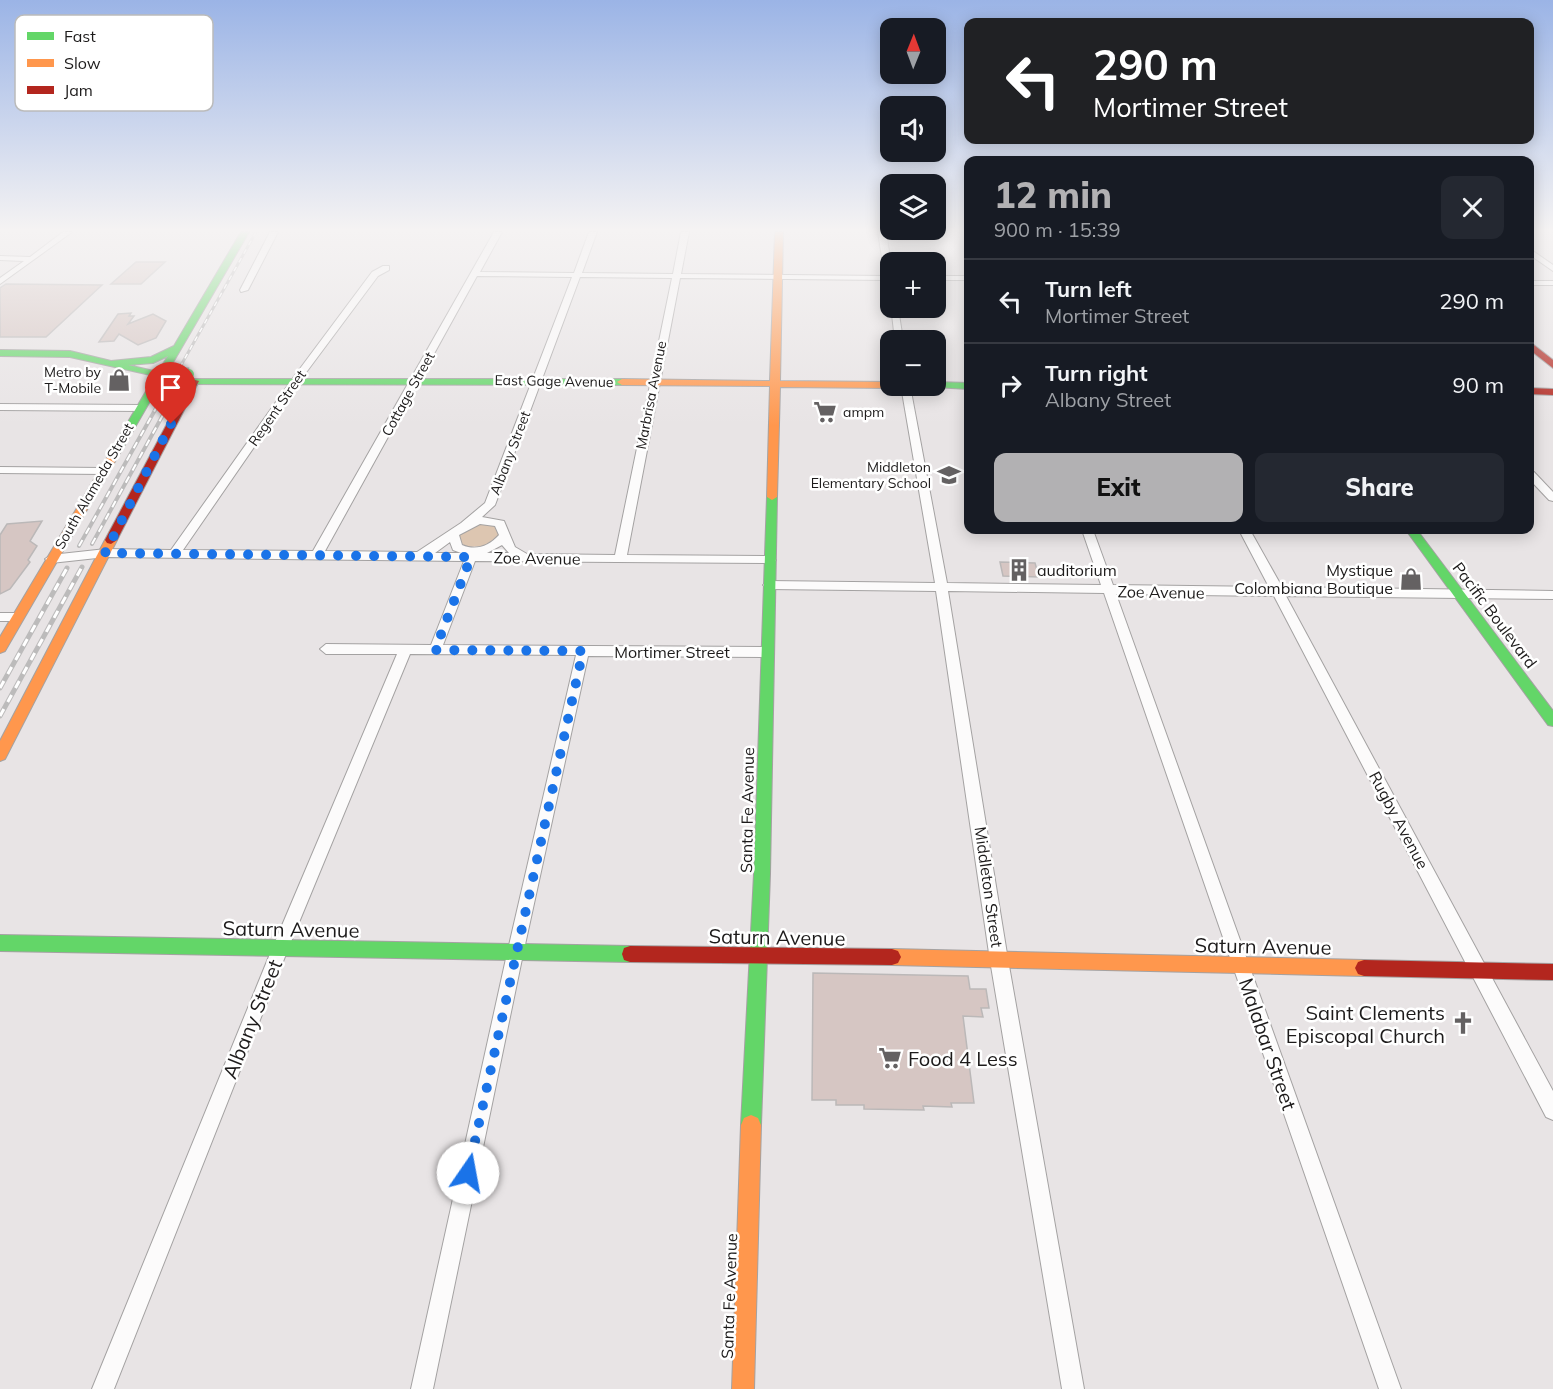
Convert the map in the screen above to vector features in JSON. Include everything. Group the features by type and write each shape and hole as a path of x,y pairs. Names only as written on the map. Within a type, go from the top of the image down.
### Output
{"main road":[{"name":"South Alameda Street","path":"0,648 140,408 165,376 177,346 206,297"},
{"name":"Santa Fe Avenue","path":"743,1389 757,954 762,874 776,297"},
{"path":"112,363 157,360 165,357 177,346"},
{"path":"1534,348 1553,365"},
{"name":"East Gage Avenue","path":"0,353 70,354 165,376 189,379 212,376 217,380 880,385"},
{"path":"0,755 105,553 189,379"},
{"path":"946,386 964,386"},
{"path":"1534,391 1553,392"},
{"name":"Pacific Boulevard","path":"1415,534 1553,721"},
{"name":"Saturn Avenue","path":"0,943 515,954 757,954 1553,972"}],"street":[{"name":"Regent Street","path":"174,554 296,380 358,297"},
{"name":"Cottage Street","path":"317,555 462,297"},
{"name":"Albany Street","path":"525,558 510,549 500,524 490,512 490,505 568,297"},
{"name":"Marbrisa Avenue","path":"620,559 671,297"},
{"name":"Middleton Street","path":"907,396 942,589 999,960 1073,1389"},
{"path":"0,407 140,408"},
{"path":"0,470 103,471"},
{"path":"1534,478 1553,498"},
{"name":"Albany Street","path":"415,556 438,547 490,505"},
{"path":"467,523 486,519 500,524"},
{"name":"Malabar Street","path":"1089,534 1390,1389"},
{"name":"Rugby Avenue","path":"1247,534 1553,1110"},
{"path":"454,535 457,547 472,554 492,547 504,536"},
{"name":"Zoe Avenue","path":"51,559 105,553 415,556 472,554 525,558 770,560"},
{"path":"435,650 472,554"},
{"name":"Zoe Avenue","path":"769,585 1553,595"},
{"path":"0,617 18,617"},
{"name":"Mortimer Street","path":"326,649 767,652"},
{"name":"Albany Street","path":"103,1389 280,949 405,650"},
{"path":"422,1389 515,954 583,651"}],"shaded area":[{"path":"477,522 493,523 501,535 486,546 466,547 458,540 459,534"}],"building":[{"path":"0,297 89,297 46,337 0,337"},
{"path":"131,313 129,316 134,316 128,324 153,314 166,321 156,338 138,345 119,334 114,341 99,342 118,314"},
{"path":"42,521 30,541 37,546 28,560 30,562 10,589 0,594 0,535 7,524"},
{"name":"auditorium","path":"1000,562 1035,563 1039,577 1003,576"},
{"name":"Food 4 Less","path":"813,973 968,976 970,989 986,989 989,1008 981,1008 983,1017 963,1016 974,1103 951,1103 952,1107 923,1106 924,1110 864,1109 864,1105 836,1105 836,1100 812,1100"}],"railway":[{"path":"180,367 220,297"},
{"path":"92,544 180,384"},
{"path":"79,546 169,385"},
{"path":"0,716 82,567"},
{"path":"0,688 67,568"}],"traffic: fast":[{"path":"116,451 207,297"},
{"path":"112,363 153,360 175,348"},
{"path":"0,353 70,354 161,375 169,373"},
{"path":"169,373 189,374"},
{"path":"186,381 622,382"},
{"path":"946,385 964,386"},
{"path":"751,1125 762,874 772,497"},
{"path":"1414,534 1553,721"},
{"path":"0,943 630,954"}],"traffic: slow":[{"path":"772,497 777,297"},
{"path":"622,382 880,385"},
{"path":"0,648 116,451"},
{"path":"0,755 111,540"},
{"path":"892,957 1364,968"},
{"path":"743,1389 751,1125"}],"traffic: jam":[{"path":"1534,348 1553,365"},
{"path":"111,540 194,381"},
{"path":"1534,391 1553,392"},
{"path":"630,954 892,957"},
{"path":"1364,968 1553,972"}],"place":[{"name":"Metro by T-Mobile","path":"119,380"},
{"name":"ampm","path":"825,412"},
{"name":"Middleton Elementary School","path":"949,475"},
{"name":"auditorium","path":"1019,570"},
{"name":"Mystique Colombiana Boutique","path":"1411,579"},
{"name":"Saint Clements Episcopal Church","path":"1463,1023"},
{"name":"Food 4 Less","path":"890,1058"}],"route":[{"path":"171,424 105,553 471,557 435,650 583,651 468,1173"}]}
